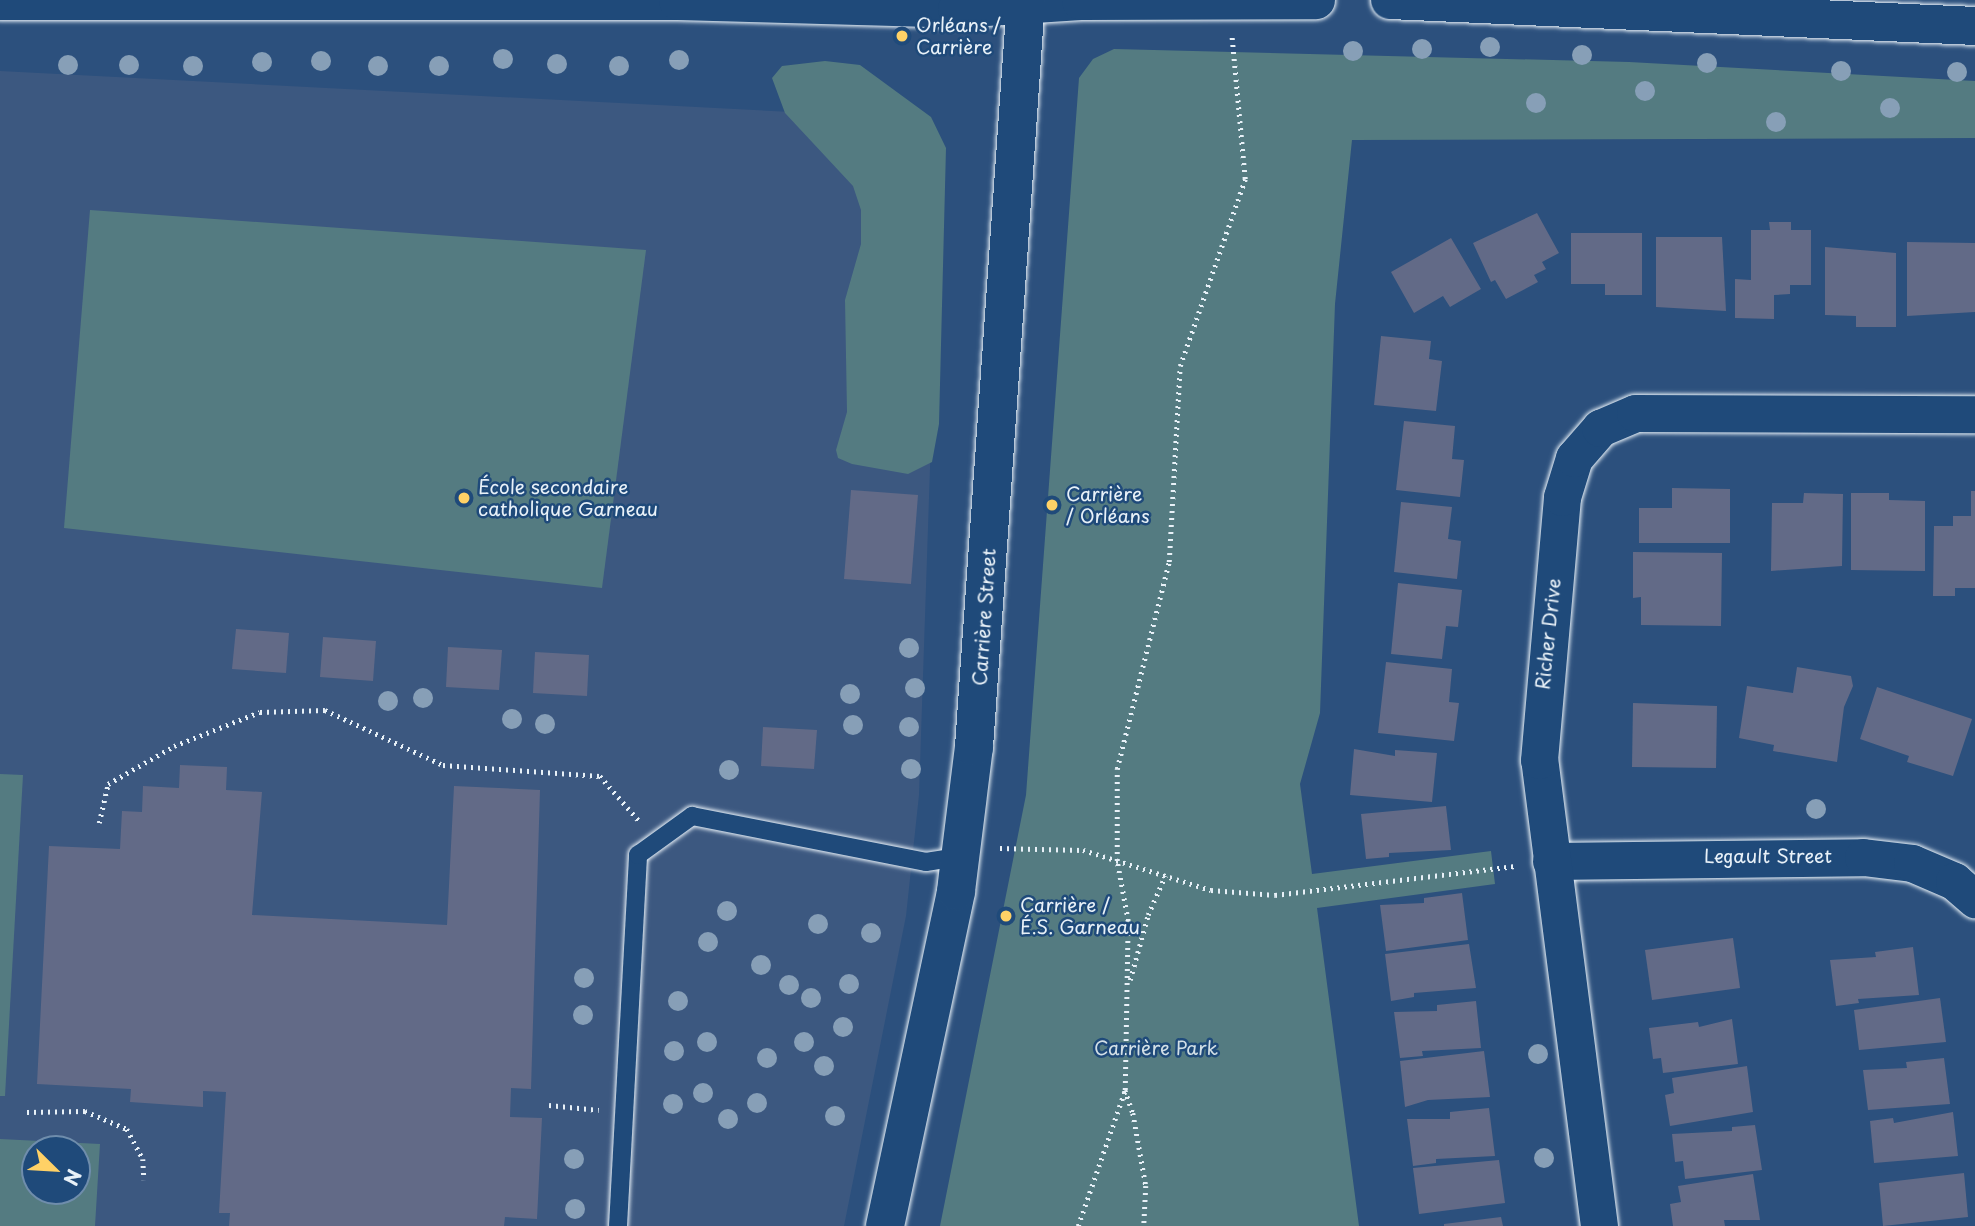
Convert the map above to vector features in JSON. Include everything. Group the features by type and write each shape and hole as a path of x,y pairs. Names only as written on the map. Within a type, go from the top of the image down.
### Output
{"main road":[{"path":"0,1 678,1 957,9 1026,3 1316,0"},
{"path":"1390,0 1975,26"},
{"name":"Carrière Street","path":"885,1226 962,851 1003,378 1026,3"}],"street":[{"name":"Richer Drive","path":"1599,1226 1539,760 1539,724 1562,497 1574,457 1600,428 1635,413 1975,414"},
{"name":"Legault Street","path":"1551,861 1863,857 1912,863 1954,881 1975,899"}],"lane":[{"path":"618,1226 638,855 692,816 926,862 962,851"}],"path":[{"path":"1143,1226 1146,1186 1125,1090 1128,921 1117,861 1117,769 1169,562 1181,366 1245,179 1232,38"},
{"path":"99,822 108,784 174,746 260,712 325,710 443,765 600,776 657,842"},
{"path":"962,851 1083,850 1211,890 1275,895 1551,861"},
{"path":"1128,987 1147,915 1165,876"},
{"path":"1077,1226 1125,1090"},
{"path":"549,1105 624,1113"},
{"path":"27,1112 85,1111 127,1129 144,1159 144,1180"}],"shaded area":[{"name":"École secondaire catholique Garneau","path":"0,71 870,116 939,201 919,795 906,916 844,1226 0,1226"}],"green space":[{"name":"Carrière Park","path":"1114,49 1629,62 1975,81 1975,138 1352,140 1335,304 1320,713 1300,784 1312,874 1491,851 1495,884 1317,908 1359,1226 940,1226 1026,795 1079,78 1093,59"},
{"path":"825,61 860,65 931,117 946,148 939,424 932,462 908,474 852,464 838,458 836,450 847,412 845,300 861,244 861,210 853,186 785,113 772,78 782,66"},
{"path":"90,210 646,250 602,588 64,528"},
{"path":"0,774 23,775 5,1096 0,1096"},
{"path":"0,1139 21,1140 21,1205 91,1205 91,1144 100,1144 95,1226 0,1226"}],"building":[{"path":"1537,213 1559,253 1542,262 1546,269 1534,275 1538,282 1506,299 1495,280 1491,282 1473,243"},
{"path":"1769,222 1791,222 1791,230 1811,230 1811,285 1790,285 1790,294 1774,295 1774,319 1735,318 1735,279 1751,280 1751,230 1770,230"},
{"path":"1571,233 1642,233 1642,295 1605,295 1605,284 1571,284"},
{"path":"1656,237 1722,237 1726,311 1656,307"},
{"path":"1451,238 1481,289 1450,307 1443,296 1414,313 1391,272"},
{"path":"1907,242 1975,243 1975,312 1907,316"},
{"path":"1825,247 1896,253 1896,327 1856,327 1856,316 1825,315"},
{"path":"1381,336 1431,341 1429,359 1442,361 1436,411 1374,405"},
{"path":"1404,421 1455,426 1452,459 1464,460 1460,497 1396,490"},
{"path":"1672,488 1730,489 1730,543 1639,543 1639,508 1672,508"},
{"path":"851,490 918,495 911,584 844,579"},
{"path":"1971,491 1975,491 1975,588 1955,588 1955,596 1933,596 1934,526 1953,526 1953,516 1971,516"},
{"path":"1804,493 1843,494 1842,566 1771,571 1772,503 1803,503"},
{"path":"1851,493 1889,493 1889,500 1925,501 1925,571 1851,570"},
{"path":"1401,502 1452,507 1448,539 1461,541 1457,579 1394,572"},
{"path":"1633,552 1722,553 1721,626 1641,625 1641,597 1633,598"},
{"path":"1398,583 1462,590 1458,627 1446,626 1442,659 1391,654"},
{"path":"236,629 289,633 286,673 232,669"},
{"path":"323,637 376,641 373,681 320,677"},
{"path":"448,647 502,650 499,690 446,687"},
{"path":"535,652 589,655 587,696 533,693"},
{"path":"1386,662 1452,669 1449,702 1459,703 1454,741 1378,733"},
{"path":"1797,667 1851,676 1853,686 1844,707 1837,762 1773,751 1774,745 1739,738 1747,686 1793,693"},
{"path":"1877,687 1972,719 1953,776 1907,762 1909,756 1860,739"},
{"path":"1633,703 1717,706 1716,768 1632,767"},
{"path":"763,727 817,730 814,769 761,766"},
{"path":"1354,749 1395,756 1395,750 1437,753 1432,802 1350,795"},
{"path":"180,765 227,767 226,790 262,792 252,915 447,925 454,786 540,790 531,1089 511,1088 510,1117 542,1118 537,1219 505,1217 504,1226 229,1226 230,1213 219,1213 226,1092 203,1091 203,1107 130,1102 131,1089 37,1084 49,846 120,849 122,811 142,812 143,786 179,788"},
{"path":"1446,806 1451,850 1389,853 1389,857 1366,859 1361,814"},
{"path":"1462,893 1468,940 1386,951 1380,905 1424,903 1424,898"},
{"path":"1733,938 1740,988 1652,1000 1645,950"},
{"path":"1469,944 1476,988 1414,993 1414,997 1391,1001 1385,954"},
{"path":"1913,947 1919,995 1858,999 1859,1003 1836,1006 1830,960 1876,957 1875,952"},
{"path":"1940,998 1946,1042 1859,1050 1854,1010"},
{"path":"1476,1001 1481,1048 1422,1051 1423,1056 1400,1058 1394,1012 1437,1011 1437,1005"},
{"path":"1732,1019 1738,1064 1663,1073 1661,1058 1653,1059 1649,1028 1698,1022 1699,1027"},
{"path":"1484,1051 1490,1097 1428,1100 1405,1107 1400,1061"},
{"path":"1944,1058 1950,1104 1868,1110 1863,1070 1907,1068 1906,1062"},
{"path":"1747,1066 1753,1112 1670,1126 1665,1095 1674,1093 1672,1078"},
{"path":"1489,1108 1495,1156 1436,1159 1436,1163 1413,1166 1407,1119 1450,1119 1450,1112"},
{"path":"1953,1112 1958,1156 1874,1163 1870,1121 1893,1118 1894,1123"},
{"path":"1755,1125 1762,1170 1685,1179 1683,1161 1675,1162 1672,1134 1732,1131 1732,1127"},
{"path":"1499,1160 1505,1203 1419,1214 1413,1168"},
{"path":"1964,1173 1968,1217 1883,1226 1879,1183"},
{"path":"1753,1174 1760,1220 1724,1220 1725,1226 1673,1226 1670,1204 1681,1202 1678,1186"},
{"path":"1501,1217 1503,1226 1444,1226 1444,1224"}],"place":[{"name":"Orléans / Carrière","path":"902,36"},
{"name":"École secondaire catholique Garneau","path":"464,498"},
{"name":"Carrière / Orléans","path":"1052,505"},
{"name":"Carrière / É.S. Garneau","path":"1006,916"}]}
